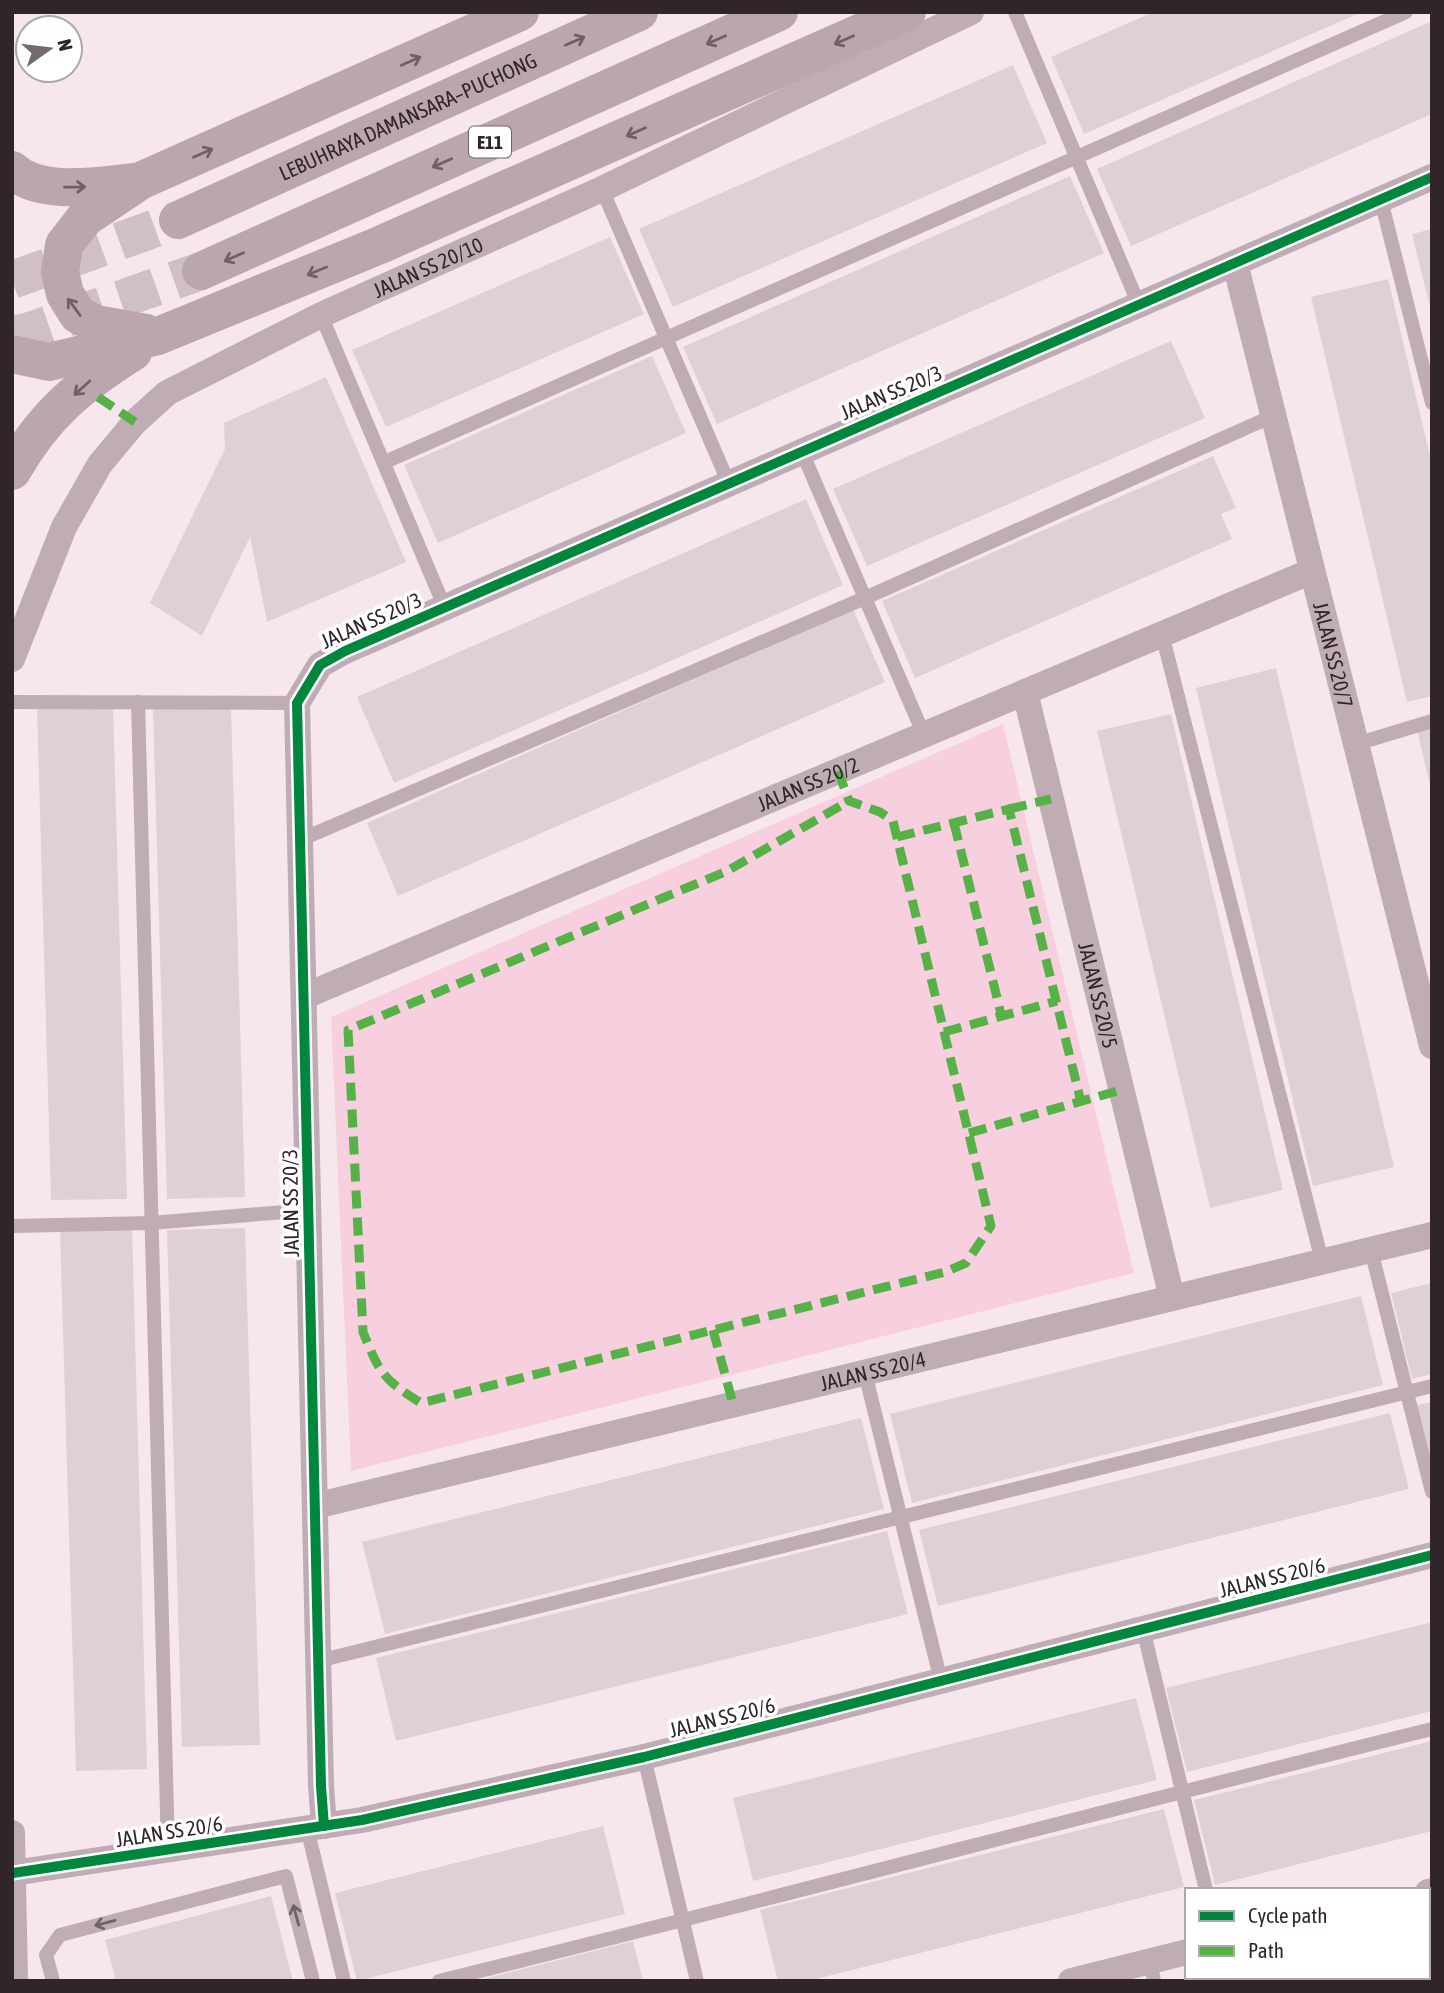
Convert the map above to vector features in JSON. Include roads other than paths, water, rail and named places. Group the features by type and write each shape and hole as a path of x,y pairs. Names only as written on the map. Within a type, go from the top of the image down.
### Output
{"highway":[{"name":"LEBUHRAYA DAMANSARA–PUCHONG","path":"178,220 639,12"},
{"name":"E11","path":"201,271 779,12"},
{"path":"12,354 49,362 159,336 380,245 907,12"},
{"path":"159,336 96,324 78,315 65,294 60,272 64,245 85,218 140,181 517,13"},
{"path":"12,170 34,181 56,187 140,181"},
{"path":"12,471 44,421 96,375 159,336"}],"street":[{"name":"JALAN SS 20/10","path":"12,659 64,527 100,464 135,422 167,393 321,315 602,189 971,12"},
{"name":"JALAN SS 20/3","path":"315,1827 320,1786 298,703 320,664 1432,177"},
{"name":"JALAN SS 20/7","path":"1235,263 1432,1046"},
{"name":"JALAN SS 20/2","path":"305,996 1312,571"},
{"name":"JALAN SS 20/5","path":"1025,692 1172,1298"},
{"name":"JALAN SS 20/4","path":"315,1506 1432,1235"},
{"name":"JALAN SS 20/6","path":"13,1873 362,1820 644,1757 1432,1555"},
{"path":"12,1833 15,1981"},
{"path":"1071,1981 1152,1971 1185,1953"}],"lane":[{"path":"1016,12 1139,305"},
{"path":"385,461 1406,12"},
{"path":"602,189 729,484"},
{"path":"1381,200 1432,403"},
{"path":"321,315 445,608"},
{"path":"302,839 865,598 1273,416"},
{"path":"802,452 924,735"},
{"path":"1162,634 1322,1261"},
{"path":"12,702 298,703"},
{"path":"138,702 168,1851"},
{"path":"1356,744 1432,722"},
{"path":"12,1226 151,1223 309,1210"},
{"path":"1371,1250 1432,1492"},
{"path":"865,1373 941,1681"},
{"path":"318,1661 1432,1386"},
{"path":"1143,1629 1206,1888"},
{"path":"439,1981 683,1922 1182,1791 1432,1730"},
{"path":"644,1757 697,1981"},
{"path":"315,1827 344,1981"},
{"path":"53,1981 46,1955 60,1935 286,1876 313,1981"}],"tunnel":[{"path":"12,280 178,220"},
{"path":"12,335 201,271"}]}
